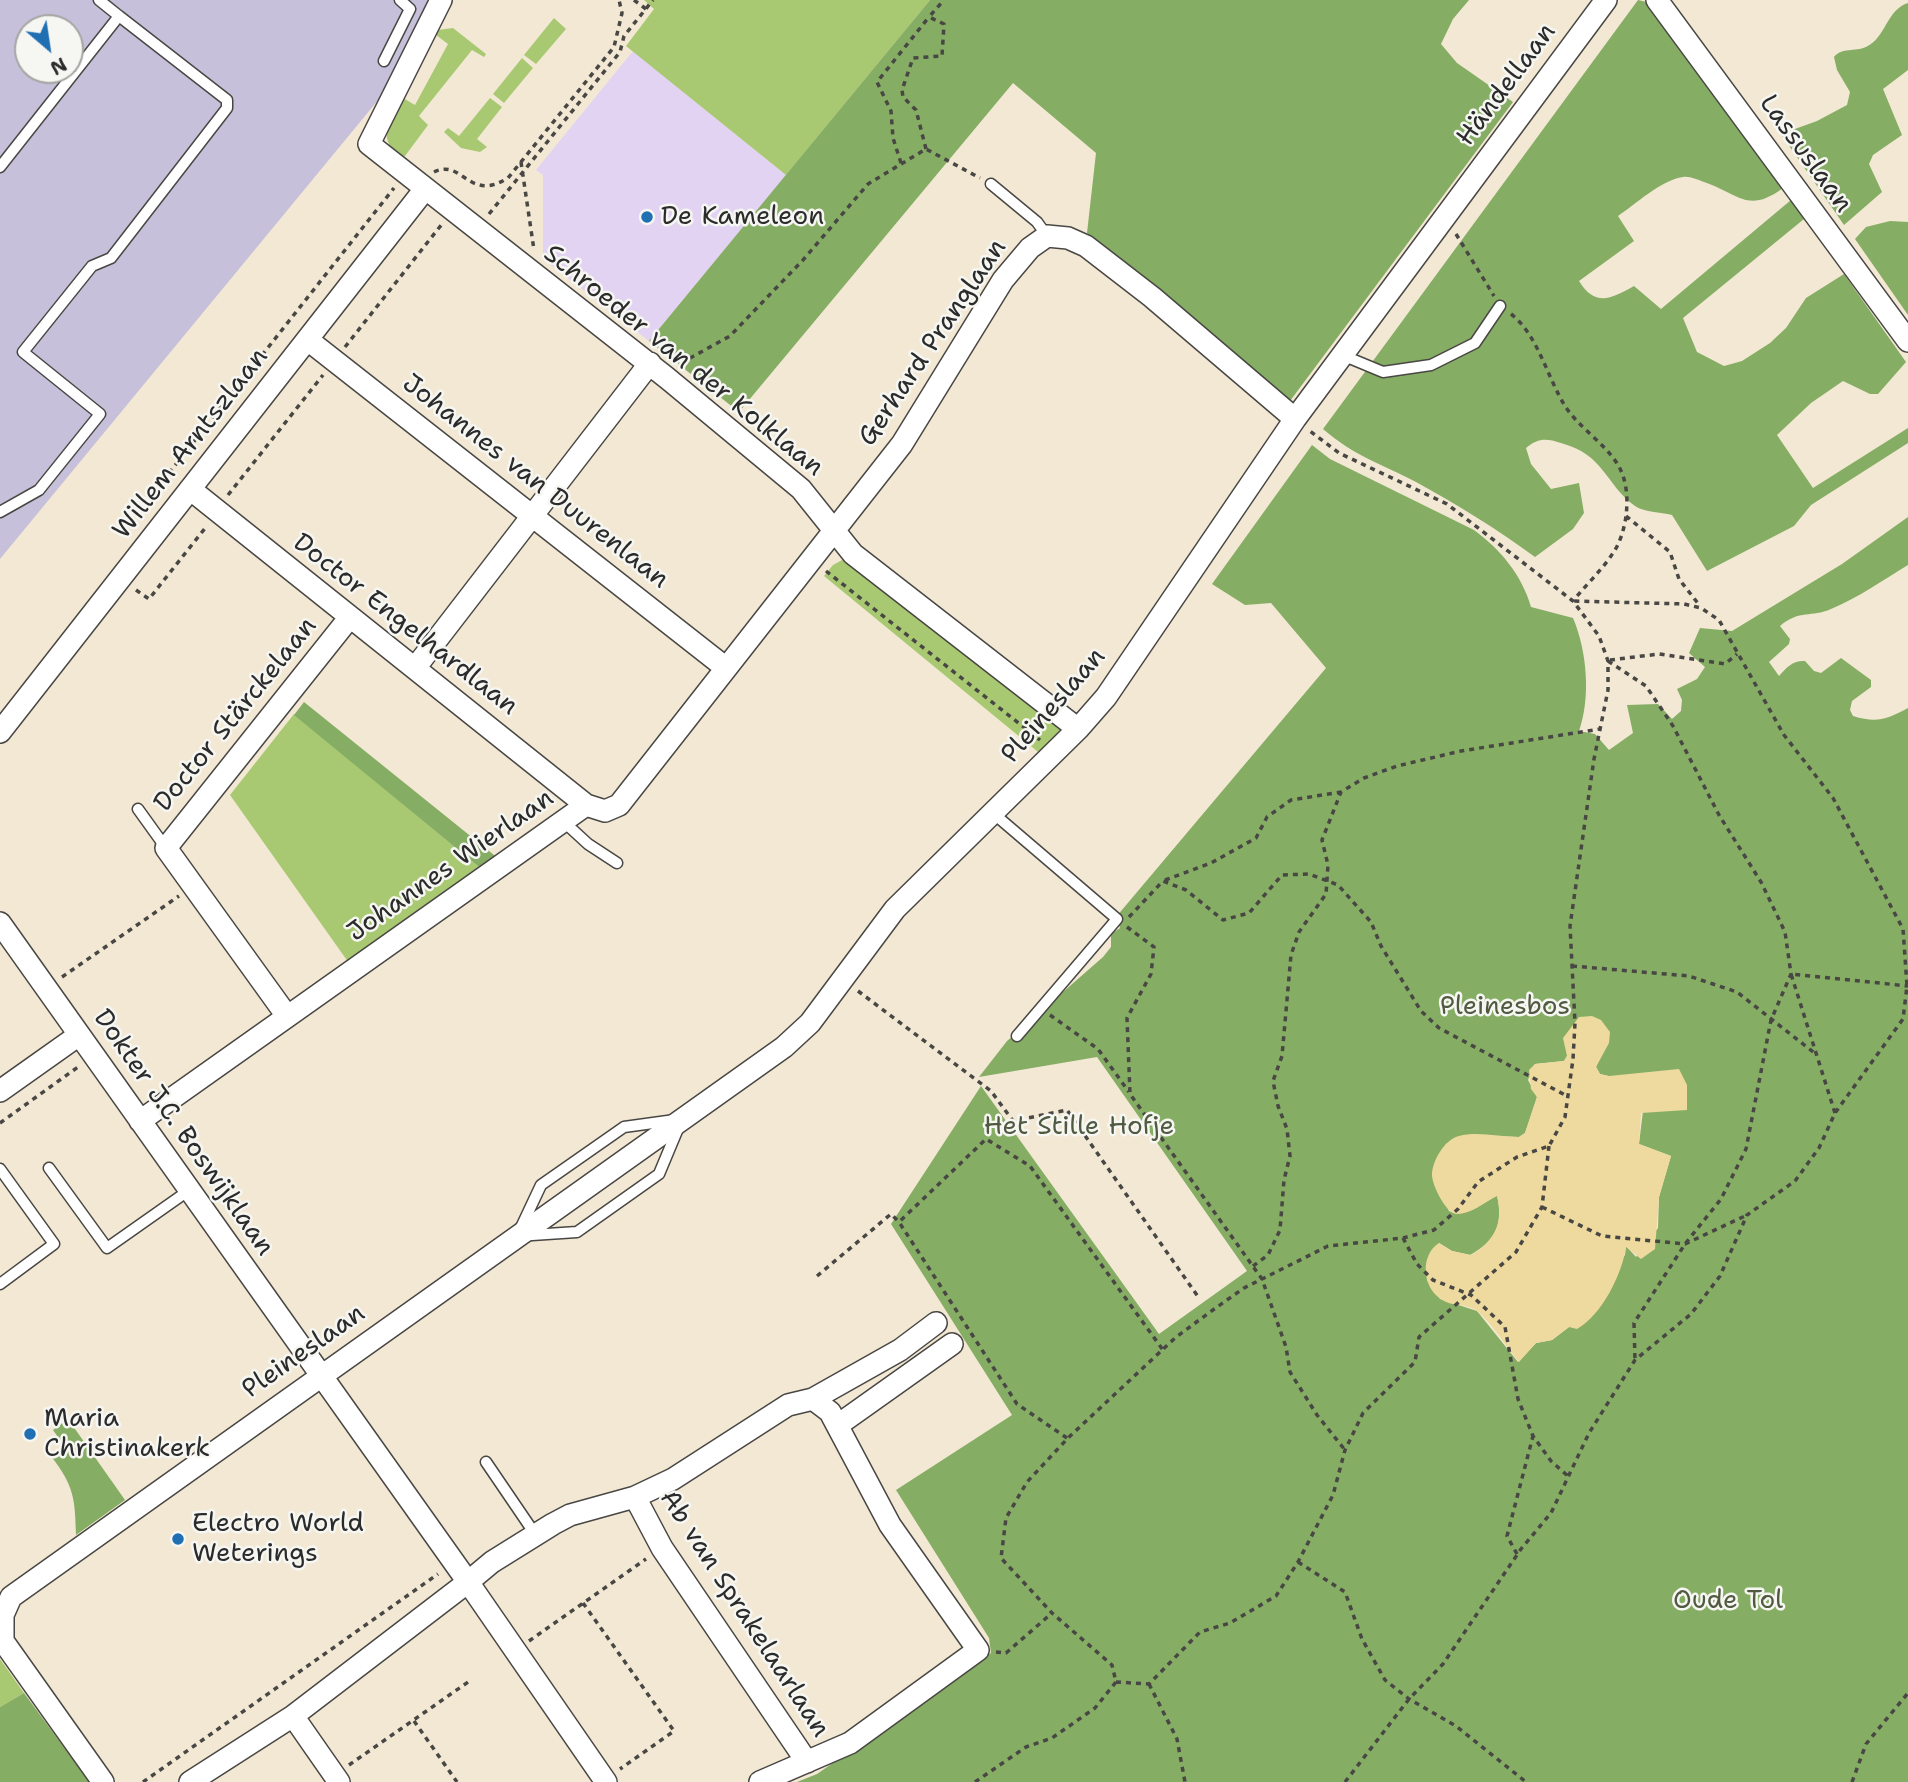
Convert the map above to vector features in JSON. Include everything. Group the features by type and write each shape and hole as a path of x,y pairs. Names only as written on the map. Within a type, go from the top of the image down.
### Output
{"street":[{"name":"Schroeder van der Kolklaan","path":"441,0 369,144 667,377 801,489 853,554 1078,729"},
{"name":"Händellaan","path":"1448,209 1606,0"},
{"name":"Lassuslaan","path":"1657,0 1908,341"},
{"name":"Willem Arntszlaan","path":"0,732 425,189"},
{"name":"Pleineslaan","path":"1,1623 5,1607 16,1591 784,1047 810,1023 895,909 1078,729 1106,697 1295,419 1448,209"},
{"name":"Gerhard Pranglaan","path":"835,533 902,444 1003,281 1030,248 1047,236 1068,238 1086,246 1152,297 1295,419"},
{"name":"Johannes van Duurenlaan","path":"308,340 726,668"},
{"path":"415,668 649,363"},
{"name":"Doctor Engelhardlaan","path":"190,489 586,805"},
{"name":"Johannes Wierlaan","path":"139,1121 586,805 605,811 619,805 835,533"},
{"name":"Doctor Stärckelaan","path":"287,1016 166,848 350,617"},
{"name":"Dokter J.C. Boswijklaan","path":"0,923 468,1582 605,1781"},
{"path":"0,1091 79,1035"},
{"path":"190,1782 293,1716 535,1534 570,1515 635,1497 696,1467 788,1405 813,1399 900,1350 936,1323"},
{"path":"838,1425 952,1344"},
{"path":"900,1350 915,1369"},
{"path":"760,1782 850,1743 978,1650 890,1525 830,1412 813,1399"},
{"name":"Ab van Sprakelaarlaan","path":"635,1497 662,1548 807,1762"},
{"path":"1,1623 3,1641 8,1650 103,1782"},
{"path":"293,1716 337,1779"}],"lane":[{"path":"0,512 39,490 100,414 23,352 92,265 111,258 227,108 227,100 99,0"},
{"path":"384,61 410,9 400,0"},
{"path":"0,167 119,16"},
{"path":"991,184 1037,222 1047,236"},
{"path":"1342,355 1383,372 1432,365 1475,343 1500,306"},
{"name":"Doctor Stärckelaan","path":"138,809 166,848"},
{"path":"993,813 1117,919 1017,1036"},
{"path":"563,821 588,844 617,863"},
{"path":"517,1236 577,1233 659,1174 682,1119"},
{"path":"49,1168 107,1248 188,1191"},
{"path":"0,1169 54,1244 0,1284"},
{"path":"486,1462 535,1534"}],"path":[{"path":"425,189 435,172 442,169 452,170 477,186 497,185 508,178 614,47 622,13 619,0"},
{"path":"634,0 646,9"},
{"path":"477,229 620,52 624,36 653,0"},
{"path":"901,163 893,138 891,111 877,82 944,0"},
{"path":"929,17 944,24 942,56 913,58 902,90 903,97 916,110 926,149 991,184"},
{"path":"667,377 684,359 702,353 730,336 868,184 926,149"},
{"path":"522,162 538,277"},
{"path":"169,473 398,183 402,170"},
{"path":"1448,209 1500,306 1515,317 1535,344 1544,369 1566,408 1618,465 1629,492 1626,516 1614,554 1573,601"},
{"path":"121,578 149,599 452,211"},
{"path":"1116,1682 1149,1684 1200,1632 1230,1623 1276,1595 1298,1562 1333,1496 1345,1450 1363,1413 1415,1362 1419,1337 1471,1295 1516,1252 1542,1207 1549,1146 1564,1117 1567,1096 1575,1023 1570,926 1608,690 1608,660 1599,635 1573,601 1447,504 1339,453 1295,419"},
{"path":"1542,1207 1602,1236 1685,1244 1747,1215 1795,1181 1819,1148 1835,1113 1903,1019 1908,986 1903,929 1833,798 1784,735 1719,620 1701,608 1679,579 1670,552 1626,516"},
{"path":"812,561 1055,752"},
{"path":"1573,601 1685,604 1701,608"},
{"path":"1608,660 1659,654 1724,664 1737,654"},
{"path":"1608,660 1646,686 1673,726 1719,815 1761,882 1785,932 1791,974 1835,1113"},
{"path":"1130,1094 1127,1018 1151,974 1154,947 1122,923 1163,881 1211,863 1256,838 1267,817 1291,800 1341,792 1364,778 1397,766 1461,751 1600,729"},
{"path":"1253,1266 1268,1255 1280,1230 1284,1180 1290,1156 1287,1129 1278,1106 1273,1081 1282,1056 1291,955 1299,932 1326,894 1328,865 1322,840 1341,792"},
{"path":"1163,881 1186,890 1223,920 1249,913 1282,875 1309,874 1338,885 1371,922 1381,946 1422,1011 1439,1028 1567,1096"},
{"path":"46,988 194,886"},
{"path":"1572,966 1689,976 1737,992 1817,1055"},
{"path":"1791,974 1908,986"},
{"path":"1635,1360 1634,1323 1685,1244 1721,1199 1746,1149 1771,1020 1791,974"},
{"path":"842,979 990,1091 1013,1121 1067,1110 1199,1298"},
{"path":"1041,1008 1098,1049 1262,1279 1286,1347 1290,1372 1317,1415 1345,1450"},
{"path":"0,1123 94,1056"},
{"path":"899,1222 986,1139 1030,1166 1163,1350"},
{"path":"1116,1682 1112,1665 1052,1613 1001,1558 1006,1518 1027,1482 1068,1438 1163,1350 1210,1312 1262,1279 1328,1246 1403,1238 1434,1230 1458,1209 1478,1182 1517,1157 1549,1146"},
{"path":"817,1276 891,1214 899,1222 1017,1404 1068,1438"},
{"path":"1345,1782 1409,1699 1443,1664 1518,1555 1551,1513 1589,1433 1635,1360 1691,1314 1720,1276 1747,1215"},
{"path":"1403,1238 1417,1264 1433,1280 1471,1295 1505,1327 1518,1399 1533,1436 1551,1461 1569,1477"},
{"path":"1518,1555 1507,1536 1533,1436"},
{"path":"514,1651 662,1548"},
{"path":"1298,1562 1345,1592 1362,1639 1385,1680 1409,1699 1456,1726 1526,1782"},
{"path":"144,1782 454,1563"},
{"path":"583,1603 674,1731 605,1781"},
{"path":"978,1650 1006,1653 1052,1613"},
{"path":"337,1779 471,1680"},
{"path":"975,1782 1027,1747 1052,1738 1095,1709 1116,1682"},
{"path":"1149,1684 1177,1739 1185,1782"},
{"path":"1852,1782 1867,1744 1908,1693"},
{"path":"414,1720 457,1782"}],"shaded area":[{"path":"0,0 431,0 379,99 0,559"},
{"name":"De Kameleon","path":"633,51 786,175 649,341 543,259 543,175 536,170"}],"green space":[{"path":"644,0 930,0 786,175 626,46 654,9"},
{"path":"930,0 1469,0 1453,19 1441,44 1457,63 1513,102 1290,401 1196,320 1087,233 1096,153 1013,83 739,412 649,341"},
{"path":"1638,0 1651,3 1783,188 1771,196 1752,201 1691,178 1683,177 1666,183 1618,216 1634,241 1579,281 1591,295 1604,298 1634,286 1661,309 1791,200 1804,219 1683,318 1697,352 1724,366 1742,361 1770,343 1786,328 1806,298 1844,274 1906,362 1878,394 1870,394 1843,381 1811,403 1777,435 1813,488 1908,428 1908,443 1811,505 1794,526 1707,571 1672,515 1635,506 1596,462 1576,448 1546,440 1534,442 1526,448 1531,464 1551,489 1579,483 1584,513 1573,529 1535,557 1462,508 1357,453 1323,429"},
{"path":"1908,3 1908,70 1883,89 1902,135 1873,155 1869,164 1882,192 1844,225 1781,134 1817,121 1847,105 1850,92 1837,70 1834,57 1841,52 1873,43 1895,12"},
{"path":"554,18 566,29 536,64 524,55"},
{"path":"453,28 486,54 484,57 472,50 419,116 428,125 405,156 399,157 388,142 390,122 403,98 415,105 448,44 436,35 438,30"},
{"path":"522,58 533,68 504,103 493,94"},
{"path":"490,98 502,107 477,139 487,147 480,152 461,148 444,132 448,128 459,136"},
{"path":"1890,221 1908,222 1908,315 1855,239 1866,227"},
{"name":"Pleinesbos","path":"1312,445 1330,459 1474,530 1509,564 1522,584 1531,607 1573,618 1582,645 1586,674 1585,704 1579,731 1595,734 1609,750 1633,733 1627,705 1658,704 1672,719 1681,711 1682,700 1677,689 1697,679 1705,667 1689,653 1700,628 1732,631 1842,564 1908,517 1908,565 1841,605 1787,621 1780,626 1790,639 1789,644 1769,662 1779,676 1791,665 1801,661 1821,673 1841,658 1871,680 1871,687 1852,701 1850,710 1853,716 1881,719 1908,708 1908,1782 797,1782 817,1774 991,1653 989,1638 896,1490 1012,1415 891,1224 981,1086 1159,1334 1247,1271 1097,1057 979,1077 1007,1041 1103,957 1111,947 1111,934 1120,928 1116,917 1326,668 1271,603 1245,605 1212,584","holes":["1567,1056 1599,1059 1596,1067 1600,1074 1608,1076 1643,1111 1639,1144 1671,1156 1659,1197 1658,1228 1636,1257 1626,1246 1625,1255 1569,1327 1552,1340 1536,1343 1518,1362 1477,1311 1440,1299 1427,1280 1439,1243 1452,1251 1470,1255 1492,1237 1499,1214 1497,1195 1467,1212 1449,1211 1436,1184 1435,1171 1446,1144 1469,1135 1519,1137 1525,1133 1537,1097 1528,1080 1535,1064 1564,1061"]},
{"path":"844,559 1060,728 1064,734 1043,756 824,576 833,565"},
{"path":"304,702 498,859 484,871 294,715"},
{"path":"294,714 484,871 351,966 230,795"},
{"path":"68,1419 125,1500 76,1535 72,1493 51,1456 65,1447 53,1430"},
{"path":"0,1659 24,1693 0,1707"},
{"path":"24,1693 90,1782 0,1782 0,1707"}],"sand":[{"path":"1592,1016 1601,1020 1610,1032 1609,1043 1596,1067 1600,1074 1609,1076 1679,1069 1687,1085 1687,1110 1641,1113 1639,1144 1671,1156 1659,1197 1655,1249 1641,1259 1626,1247 1615,1281 1595,1314 1577,1329 1569,1327 1552,1340 1536,1343 1519,1362 1483,1316 1469,1307 1445,1301 1430,1287 1426,1263 1433,1248 1439,1243 1452,1251 1471,1255 1492,1237 1499,1214 1497,1196 1467,1212 1453,1213 1437,1192 1432,1175 1434,1163 1449,1141 1459,1136 1473,1134 1519,1137 1525,1133 1537,1097 1531,1089 1529,1070 1535,1064 1564,1061 1567,1056 1563,1038 1579,1017"}],"place":[{"name":"De Kameleon","path":"647,217"},
{"name":"Maria Christinakerk","path":"30,1434"},
{"name":"Electro World Weterings","path":"178,1539"}],"park label":[{"name":"Het Stille Hofje","path":"1079,1127"},
{"name":"Oude Tol","path":"1728,1601"}]}
